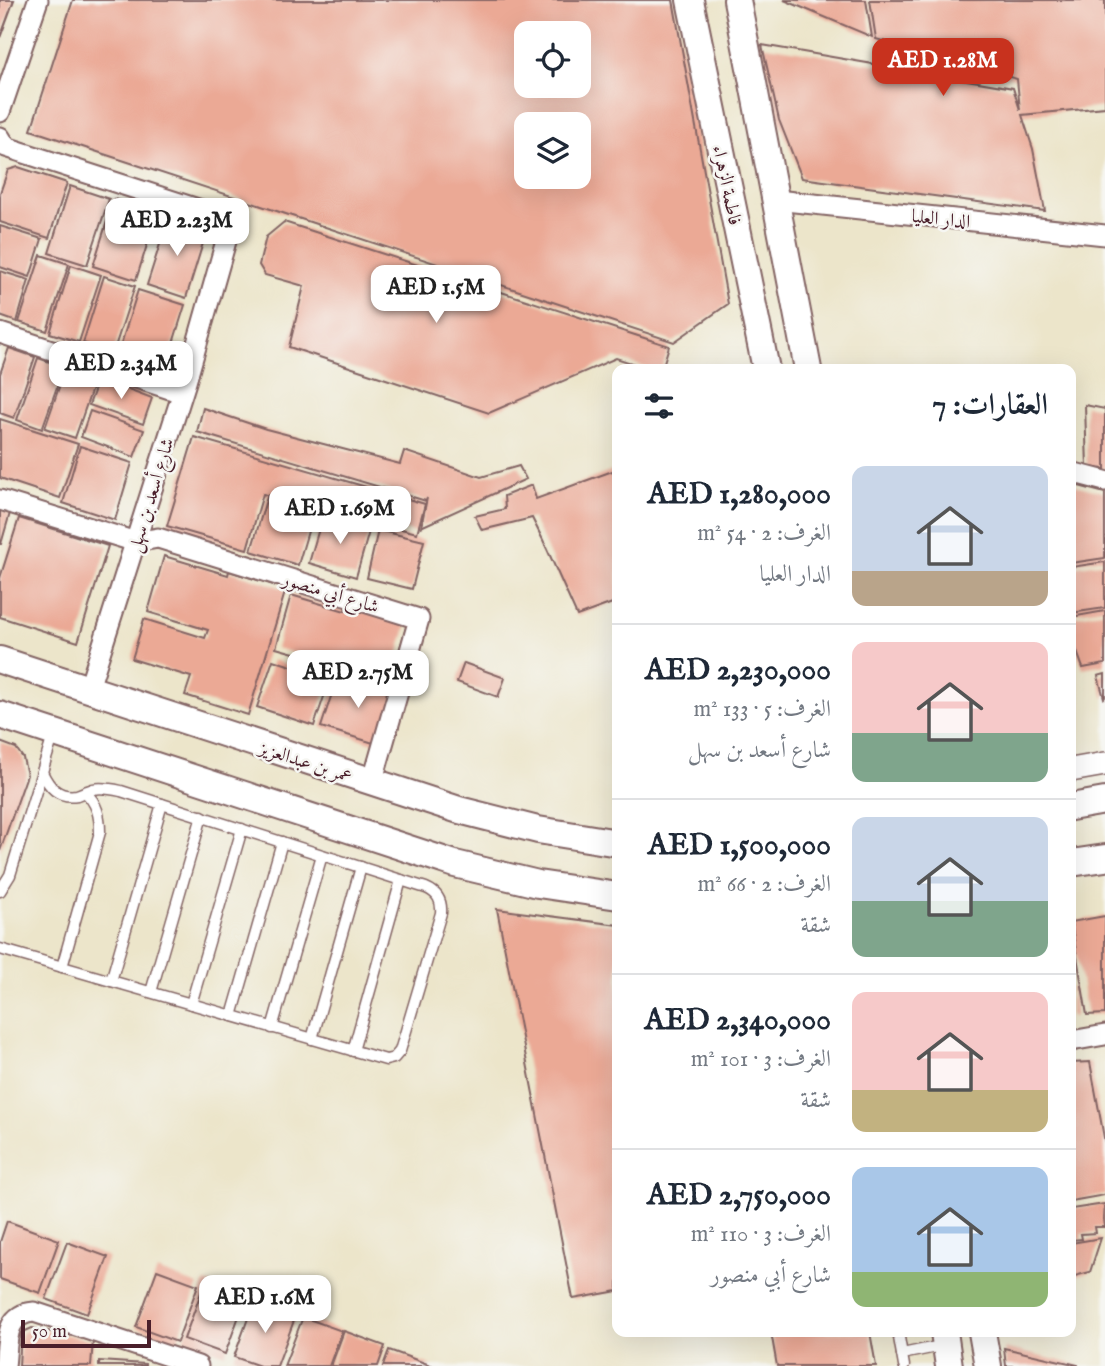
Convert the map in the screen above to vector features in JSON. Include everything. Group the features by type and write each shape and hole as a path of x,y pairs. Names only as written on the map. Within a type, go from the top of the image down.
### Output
{"main road":[{"name":"فاطمة الزهراء","path":"690,0 765,364"},
{"path":"737,0 807,364"},
{"name":"عمر بن عبدالعزيز","path":"0,660 372,783 498,821 564,835 612,841"},
{"path":"0,715 455,864 538,884 612,895"},
{"path":"1076,806 1105,801"},
{"path":"1076,863 1105,858"},
{"path":"983,1337 988,1366"}],"street":[{"path":"0,112 38,0"},
{"name":"شارع أسعد بن سهل","path":"0,137 6,147 232,220 182,393 89,688"},
{"name":"الدار العليا","path":"776,200 1105,235"},
{"path":"0,333 182,393"},
{"path":"1076,472 1105,481"},
{"name":"شارع أبي منصور","path":"0,500 136,542 158,538 419,619 372,783"},
{"path":"1076,769 1105,764"},
{"path":"1076,1040 1105,1035"},
{"path":"5,1366 10,1328 19,1316 27,1313 42,1314 164,1360 198,1366"}],"lane":[{"path":"0,891 10,876 54,733"},
{"path":"0,949 386,1060 394,1058 400,1051 441,913 440,900 432,891 401,880 112,789 94,789 73,795 60,793 49,786 42,772"},
{"path":"62,967 100,832 99,814 85,792"},
{"path":"111,981 162,804"},
{"path":"150,992 202,816"},
{"path":"191,1004 242,829"},
{"path":"232,1016 282,842"},
{"path":"272,1028 322,855"},
{"path":"312,1039 361,867"},
{"path":"353,1051 401,880"},
{"path":"899,1337 904,1366"},
{"path":"902,1354 946,1348"}],"building":[{"path":"0,0 14,0 0,38"},
{"path":"73,0 673,0 728,304 674,342 31,130"},
{"path":"784,0 866,0 872,37"},
{"path":"870,0 1105,0 1105,107 1022,115 1033,149 1045,211 802,178 779,120 762,45 1013,88 1020,110 1017,79 876,39"},
{"path":"18,167 67,183 49,238 0,222 0,193 8,170"},
{"path":"70,186 109,199 87,265 49,253"},
{"path":"114,199 157,213 136,280 93,266"},
{"path":"168,219 207,230 186,298 147,285"},
{"path":"284,222 669,346 664,364 635,364 616,358 489,413 289,347 304,286 265,275 259,265 266,237"},
{"path":"0,226 42,239 30,277 0,267"},
{"path":"41,255 69,264 47,331 19,322"},
{"path":"71,265 101,275 79,342 50,333"},
{"path":"0,271 29,280 17,322 0,316"},
{"path":"104,276 135,286 113,353 83,343"},
{"path":"138,290 185,305 165,369 118,354"},
{"path":"9,348 35,357 14,418 0,413 0,374"},
{"path":"38,358 64,367 42,429 17,420"},
{"path":"66,367 96,377 75,438 45,428"},
{"path":"99,378 152,398 143,424 89,405"},
{"path":"1085,405 1105,409 1105,469 1087,467"},
{"path":"203,408 266,429 400,464 404,451 481,477 519,466 526,479 421,527 427,498 426,501 197,432"},
{"path":"90,411 144,430 134,457 81,437"},
{"path":"0,419 78,444 60,498 0,478"},
{"path":"194,437 425,504 417,533 263,494 247,549 167,526"},
{"path":"80,446 132,463 115,520 63,503"},
{"path":"612,471 612,603 577,616 532,518 482,530 475,516 505,509 504,496 532,485 536,499"},
{"path":"1076,485 1105,493 1105,558 1076,562"},
{"path":"267,497 314,511 298,565 251,551"},
{"path":"0,510 10,513 1,544 0,544"},
{"path":"323,515 370,528 356,577 309,563"},
{"path":"19,518 108,546 78,642 0,617 0,578"},
{"path":"378,530 424,541 412,589 367,578"},
{"path":"164,556 228,575 229,571 286,589 248,715 185,695 191,677 132,659 144,619 205,638 208,630 148,612"},
{"path":"1105,562 1105,608 1076,612 1076,566"},
{"path":"291,595 345,611 346,607 407,624 391,680 276,648"},
{"path":"1105,611 1105,664 1083,668 1076,649 1076,616"},
{"path":"273,660 330,679 314,726 257,707"},
{"path":"464,663 505,678 498,697 457,682"},
{"path":"1105,674 1105,697 1104,698 1098,676"},
{"path":"338,675 395,693 380,745 321,727"},
{"path":"0,742 16,748 23,758 27,775 0,851"},
{"path":"497,909 612,924 612,1292 573,1299"},
{"path":"1105,916 1105,1014 1087,1015 1076,951 1076,921"},
{"path":"1090,1062 1105,1143 1105,1195 1076,1200 1076,1063"},
{"path":"1105,1204 1105,1227 1095,1227 1096,1233 1081,1234 1082,1239 1076,1240 1076,1208"},
{"path":"7,1221 59,1240 40,1293 0,1279 0,1242"},
{"path":"1101,1238 1090,1272 1076,1276 1076,1242"},
{"path":"67,1242 108,1257 87,1314 46,1299"},
{"path":"157,1270 198,1285 177,1342 136,1327"},
{"path":"205,1282 246,1297 225,1354 184,1339"},
{"path":"255,1299 296,1315 277,1366 260,1366 234,1357"},
{"path":"303,1317 342,1331 329,1366 284,1366"},
{"path":"32,1328 93,1340 91,1366 19,1366 21,1333"},
{"path":"344,1331 385,1346 378,1366 331,1366"},
{"path":"772,1337 871,1337 876,1366 777,1366"},
{"path":"1004,1348 1078,1365 1078,1366 1006,1366"},
{"path":"389,1350 433,1366 383,1366"},
{"path":"99,1361 145,1364 145,1366 99,1366"}]}
